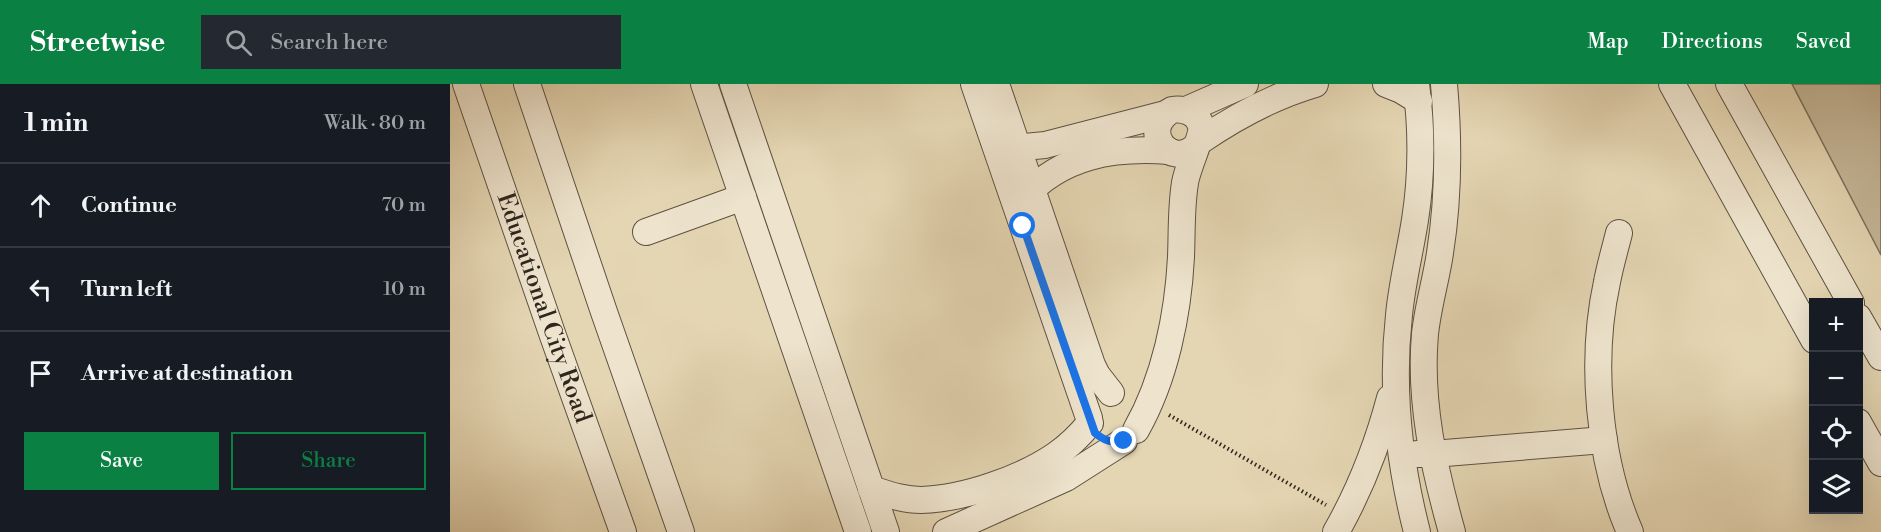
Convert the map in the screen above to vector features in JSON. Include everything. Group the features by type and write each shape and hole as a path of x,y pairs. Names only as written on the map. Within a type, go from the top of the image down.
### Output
{"street":[{"name":"Educational City Road","path":"466,84 623,532"},
{"path":"527,84 681,532"},
{"path":"704,84 858,532"},
{"path":"733,84 886,532"},
{"path":"974,84 1008,149"},
{"path":"871,489 920,500 977,490 1018,475 1047,460 1074,441 1090,421 1091,409 1095,401 1102,396 1119,393 1133,400 1140,414 1130,435 1113,443 1103,440 1095,433 1090,421 1008,149 996,84"},
{"path":"1168,151 1161,146 1157,138 1160,120 1245,84"},
{"path":"1024,197 1056,170 1082,158 1110,151 1139,149 1186,153 1241,115 1315,84"},
{"path":"1386,84 1418,93 1420,165 1415,221 1399,317 1396,374 1408,499 1417,532"},
{"path":"1444,84 1448,140 1448,186 1440,255 1425,334 1424,374 1426,414 1433,454 1452,532"},
{"path":"1672,84 1809,330"},
{"path":"1729,84 1848,298"},
{"path":"946,532 1066,478 1130,435 1150,404 1174,319 1181,259 1184,185 1198,144 1201,126 1198,120 1176,112 1045,145 1008,149"},
{"path":"720,129 746,120"},
{"path":"646,232 743,197"},
{"path":"1024,197 1092,364 1111,393"},
{"path":"1619,233 1606,284 1599,336 1599,388 1604,440 1614,484 1630,532"},
{"path":"1863,326 1881,357"},
{"path":"1340,524 1371,460 1396,374"},
{"path":"1863,431 1881,463"},
{"path":"1402,453 1433,454 1604,440"}],"path":[{"path":"1150,404 1340,524"}],"shaded area":[{"path":"1792,84 1881,84 1881,255"}],"route":[{"path":"1023,226 1090,423 1095,433 1103,440 1113,443 1124,441"}]}
